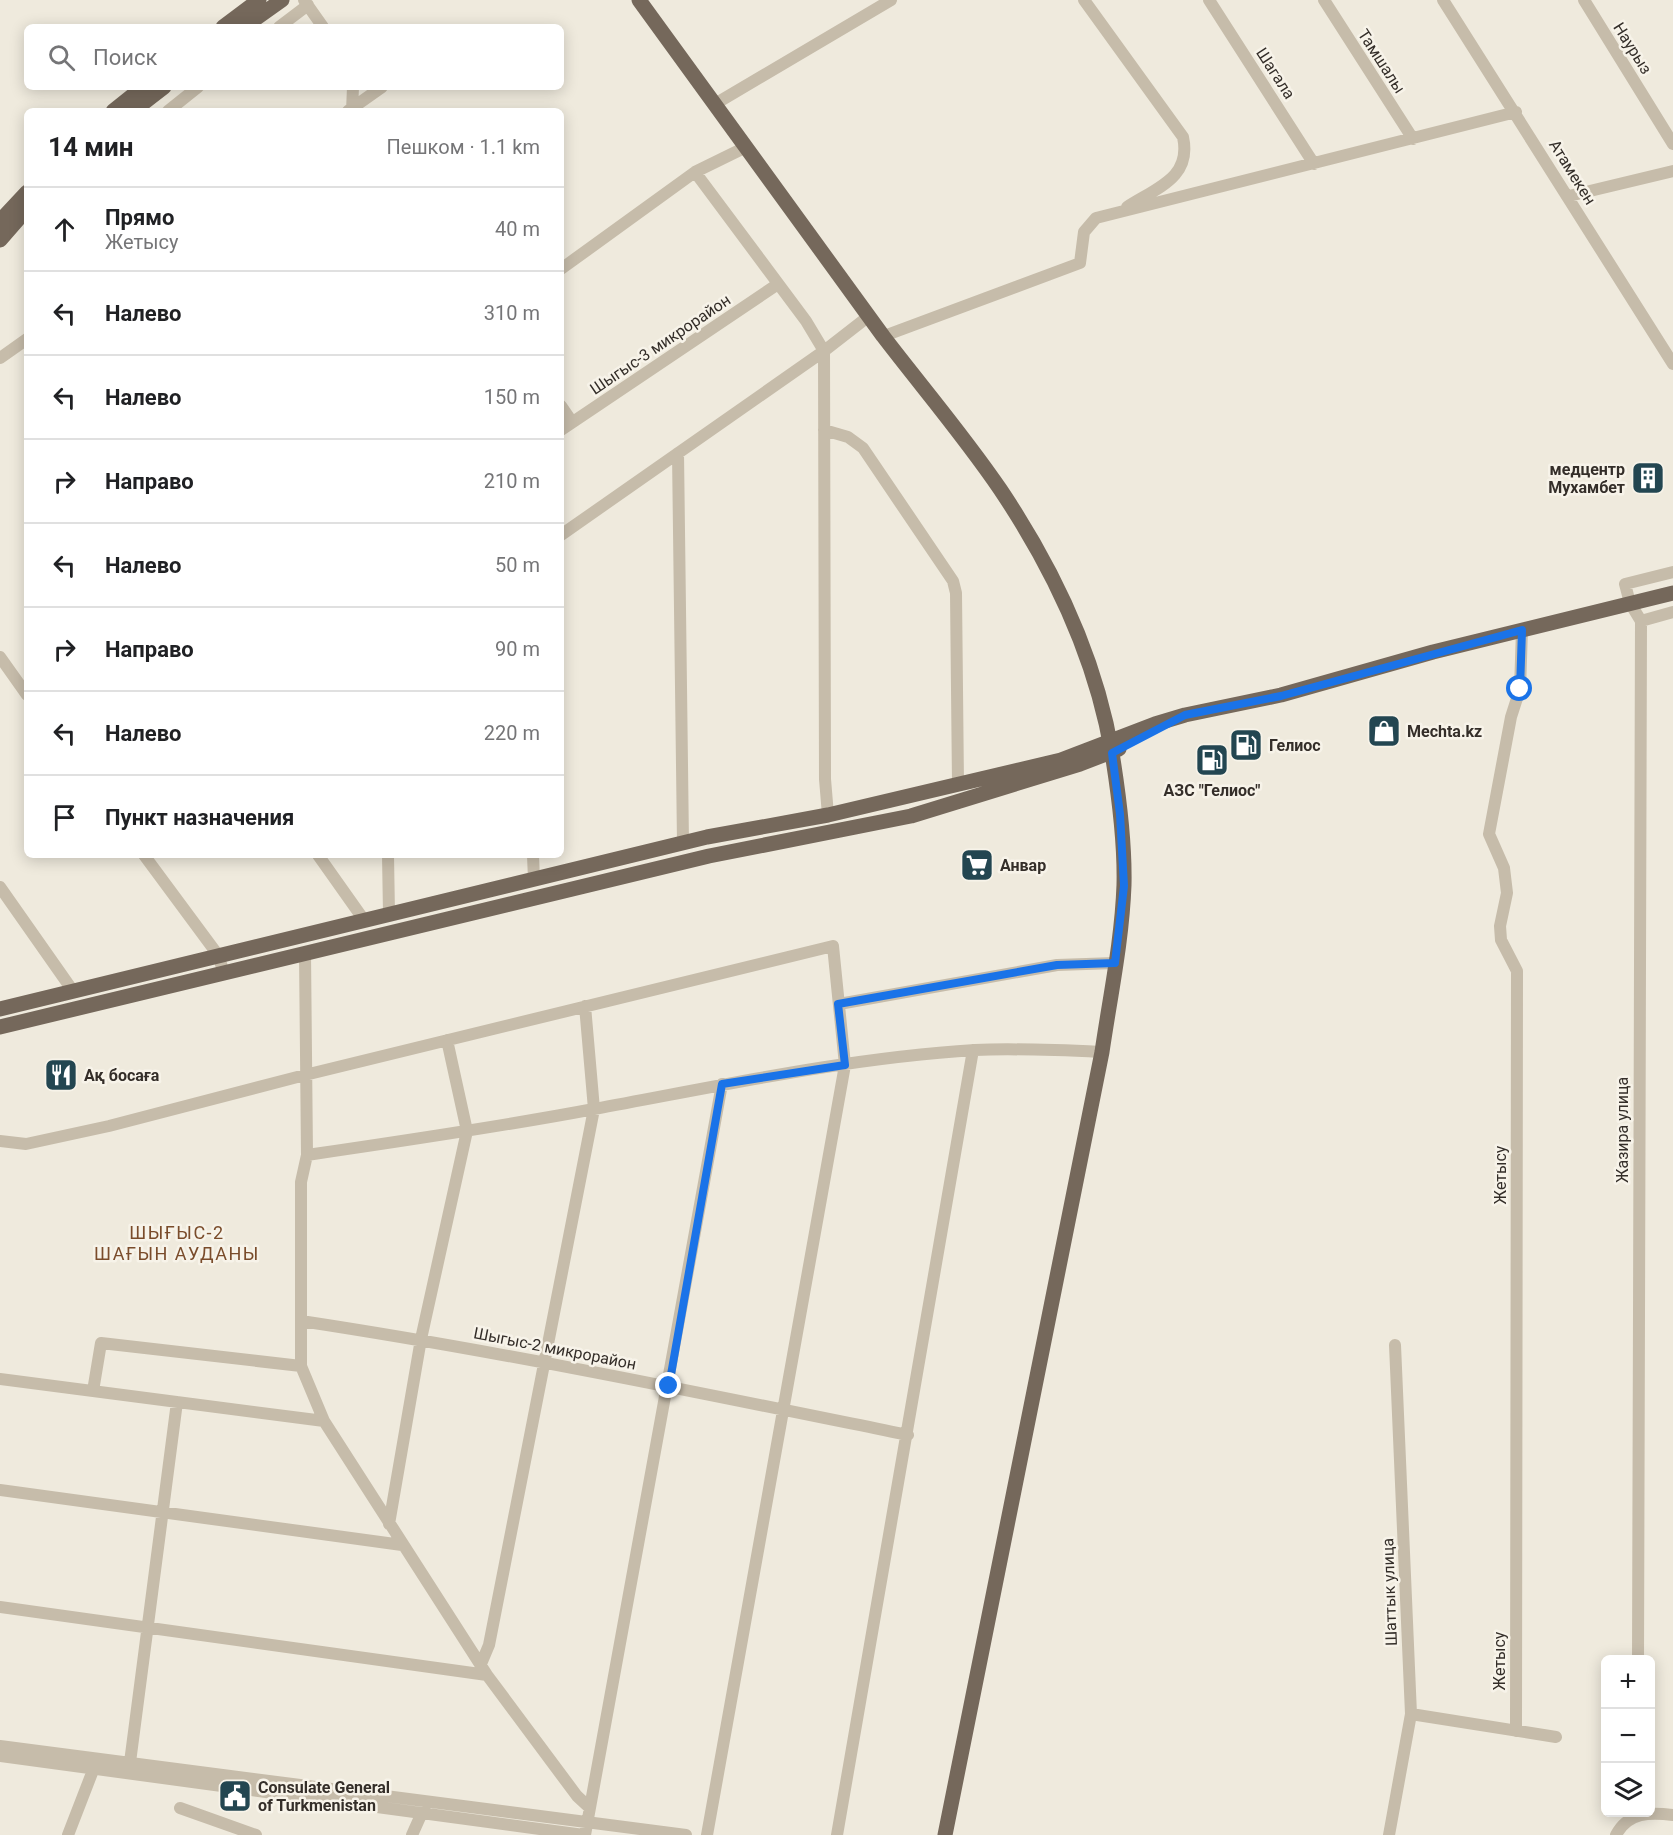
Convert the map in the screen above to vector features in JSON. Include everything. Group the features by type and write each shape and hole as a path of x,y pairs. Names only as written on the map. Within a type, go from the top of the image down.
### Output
{"main road":[{"path":"227,24 260,0"},
{"path":"248,24 282,0"},
{"path":"639,0 869,316 999,488 1037,550 1071,616 1096,687 1111,748 1120,814 1124,886 1102,1052 945,1835"},
{"path":"117,108 139,90"},
{"path":"137,108 160,90"},
{"path":"0,240 5,219 24,196"},
{"path":"5,219 24,210"},
{"path":"0,1027 709,856 911,816 1111,748 1185,715 1281,696 1522,630 1673,593"},
{"path":"0,1009 707,837 828,814 1111,748"},
{"path":"707,837 709,856"}],"street":[{"path":"715,104 891,0"},
{"path":"1084,0 1183,137 1186,150 1183,165 1174,177 1118,213"},
{"name":"Шагала","path":"1209,0 1314,164"},
{"name":"Тамшалы","path":"1324,0 1413,140"},
{"name":"Атамекен","path":"1443,0 1516,112 1673,364"},
{"name":"Наурыз","path":"1584,0 1673,144"},
{"path":"282,24 306,3 321,24"},
{"path":"172,108 194,90"},
{"path":"350,108 353,90"},
{"path":"353,108 378,90"},
{"path":"884,336 1080,263 1081,240 1088,224 1096,218 1413,140 1516,112"},
{"path":"564,267 695,172 746,147"},
{"path":"1569,196 1673,171"},
{"path":"695,172 778,284 824,351 825,778 828,814"},
{"name":"Шыгыс-3 микрорайон","path":"564,428 778,284"},
{"path":"564,533 824,351 869,316"},
{"path":"0,358 24,341"},
{"path":"564,410 572,422"},
{"path":"824,430 848,437 863,448 953,581 956,593 958,784"},
{"path":"678,453 683,843"},
{"path":"1673,572 1625,584 1630,603 1641,621 1673,612"},
{"name":"Жазира улица","path":"1638,1655 1641,621"},
{"name":"Жетысу","path":"1516,1731 1517,971 1501,940 1500,926 1508,893 1504,868 1489,834 1511,717 1520,689 1522,630"},
{"path":"0,657 24,690"},
{"path":"146,858 218,955 224,973"},
{"path":"320,858 364,920"},
{"path":"388,858 389,914"},
{"path":"533,858 534,880"},
{"path":"0,887 73,991"},
{"path":"0,1141 26,1144 68,1135 833,946 845,1065 707,1835"},
{"path":"305,953 305,1075 308,1155 302,1182 301,1366 324,1421 402,1545 484,1669 577,1796 590,1808"},
{"path":"838,1004 1057,965 1115,963"},
{"path":"484,1669 594,1109 585,1006"},
{"path":"389,1524 421,1339 467,1131 447,1040"},
{"path":"308,1155 467,1131 722,1084 845,1065 973,1050 1102,1052"},
{"path":"837,1835 973,1050"},
{"path":"585,1831 669,1386 722,1084"},
{"name":"Шыгыс-2 микрорайон","path":"301,1321 421,1339 669,1386 908,1435"},
{"path":"93,1391 101,1343 301,1366"},
{"name":"Шаттык улица","path":"1389,1835 1411,1714 1395,1345"},
{"path":"0,1379 324,1421"},
{"path":"129,1767 149,1629 177,1402"},
{"path":"0,1490 402,1545"},
{"path":"0,1607 149,1629 484,1669"},
{"path":"1411,1714 1556,1737"},
{"path":"0,1746 96,1763"},
{"path":"0,1756 129,1767 585,1831 686,1835"},
{"path":"68,1835 96,1763"},
{"path":"412,1835 424,1807"},
{"path":"180,1808 256,1835"},
{"path":"1655,1814 1673,1815"},
{"path":"1616,1835 1633,1817"}],"place":[{"name":"медцентр Мухамбет","path":"1648,478"},
{"name":"Mechta.kz","path":"1384,731"},
{"name":"Гелиос","path":"1246,745"},
{"name":"АЗС \"Гелиос\"","path":"1212,760"},
{"name":"Анвар","path":"977,865"},
{"name":"Ақ босаға","path":"61,1075"},
{"name":"Consulate General of Turkmenistan","path":"235,1796"}],"district":[{"name":"ШЫҒЫС-2 ШАҒЫН АУДАНЫ","path":"177,1243"}],"route":[{"path":"669,1386 722,1084 845,1065 838,1004 1057,965 1115,963 1124,886 1120,814 1112,753 1185,715 1281,696 1433,652 1522,630 1520,689"}]}
